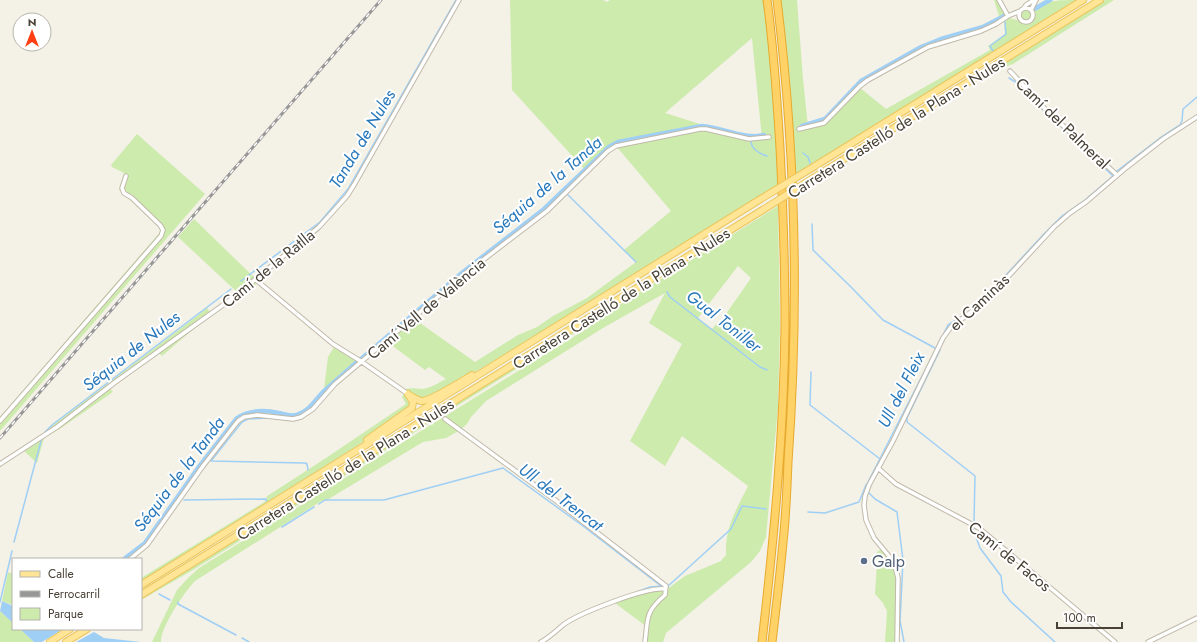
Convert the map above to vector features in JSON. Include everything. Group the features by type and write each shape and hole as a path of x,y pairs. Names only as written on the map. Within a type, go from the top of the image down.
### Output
{"highway":[{"path":"762,642 774,539 782,418 785,327 784,238 781,175 777,106 767,0"},
{"path":"772,642 783,541 791,418 794,327 792,175 777,0"}],"main road":[{"name":"Carretera Castelló de la Plana - Nules","path":"142,584 1083,0"},
{"name":"Carretera Castelló de la Plana - Nules","path":"142,594 1100,0"},
{"path":"408,394 422,401 430,398 544,335"},
{"path":"271,505 406,413 412,408 413,404 408,394"},
{"path":"50,642 68,630"},
{"path":"66,642 84,630"}],"street":[{"name":"Camí de la Ratlla","path":"0,464 56,427 114,383 230,300 319,227 347,196 365,168 459,0"},
{"path":"999,0 1008,16 1021,19 1025,22 1031,20 1033,15 1031,10 1035,0"},
{"path":"799,129 824,123 860,86 868,80 928,47 981,31 1020,11 1026,5 1035,0"},
{"path":"1024,8 1031,10"},
{"path":"1020,11 1019,15 1021,19"},
{"name":"Camí del Palmeral","path":"1010,71 1047,111 1117,175"},
{"name":"el Caminàs","path":"897,642 899,586 896,570 889,556 872,534 866,520 865,496 869,485 893,441 943,338 951,327 991,295 1054,227 1070,213 1086,202 1117,175 1164,139 1197,117"},
{"name":"Camí Vell de València","path":"131,558 147,546 203,466 238,421 244,417 257,415 293,419 313,409 335,384 466,273 547,211 608,151 616,146 700,129 749,139 769,138"},
{"path":"0,421 161,236 163,230 160,225 132,198 124,193 122,188 126,176"},
{"path":"255,279 333,344 408,394"},
{"path":"445,419 555,500 666,586 665,595 654,604 649,612 645,642"},
{"name":"Camí de Facos","path":"878,468 896,484 979,528 1115,642"},
{"path":"542,642 549,638 564,624 590,612 642,592 665,589"},
{"path":"1148,642 1197,618"}],"green space":[{"path":"510,0 603,0 607,2 610,0 764,0 771,65 780,185 552,327 441,392 418,400 393,421 360,444 142,582 142,577 266,501 267,496 406,404 402,397 405,392 403,390 411,388 422,389 446,379 429,367 425,370 386,341 413,318 475,362 518,335 537,327 553,316 587,298 636,262 624,250 671,211 616,146 587,172 512,90","holes":["752,38 762,139 749,139 706,129 703,125 665,113"]},
{"path":"780,0 797,0 808,127 824,123 859,87 886,109 990,50 988,46 1005,34 1004,20 996,24 996,19 999,16 994,0 997,0 1009,18 1028,23 1032,20 1035,7 1038,5 1055,1 1080,0 794,176"},
{"path":"1105,0 1114,0 1013,64 989,73 794,194 794,192"},
{"path":"1024,10 1028,10 1030,11 1030,19 1024,20 1021,17 1021,13"},
{"path":"137,134 205,194 0,431 0,417 161,231 158,225 119,190 124,173 111,165"},
{"path":"777,203 778,204 599,315 589,324 193,570 142,599 142,597"},
{"path":"778,206 780,326 778,407 766,537 760,551 751,562 666,633 663,642 645,642 647,627 615,603 642,593 665,589 685,576 721,561 726,555 729,527 748,486 682,436 665,466 630,441 682,344 649,323 665,293 603,328 486,401 471,417 467,424 460,430 446,438 423,442 327,500 315,505 195,581 185,593 169,619 164,628 161,642 152,642 177,590 199,568 588,328 600,317","holes":["738,266 751,278 721,321 719,321 712,329 698,318"]},
{"path":"194,219 259,282 197,326 162,356 157,351 109,387 113,392 44,438 37,463 24,451 4,463 0,468 0,465 45,435 48,429 62,418 207,308 211,313 238,293 178,237"},
{"path":"335,345 361,362 325,394 324,389 328,357"},
{"path":"882,548 896,570 897,642 885,642 887,611 883,603 875,594 877,562 874,555"},
{"path":"8,572 12,574 12,605 2,601"},
{"path":"0,611 12,622 12,630 21,630 34,642 0,642"}],"water":[{"path":"2,601 12,606 12,622 0,611"},
{"path":"21,630 61,630 42,642 34,642"},
{"path":"94,632 104,638 141,642 76,642"}],"waterway":[{"name":"Tanda de Nules","path":"241,281 320,222 348,189 456,0"},
{"name":"Séquia de la Tanda","path":"1036,8 1050,0"},
{"name":"Séquia de la Tanda","path":"1035,10 1052,0"},
{"name":"Séquia de la Tanda","path":"802,126 825,119 861,81 921,47 941,39 983,27 1006,15"},
{"path":"993,51 990,46 1006,34 1005,22"},
{"path":"1009,78 1017,83 1045,112"},
{"name":"Ull del Fleix","path":"1117,171 1160,138 1180,125 1182,121 1183,109 1197,97"},
{"path":"1048,114 1113,176"},
{"name":"Séquia de la Tanda","path":"361,359 463,272 544,209 609,147 618,142 702,126 741,135 764,135"},
{"path":"751,141 754,149 767,156"},
{"path":"803,153 808,157 810,163"},
{"name":"Ull del Fleix","path":"980,303 1062,216 1085,200 1113,176"},
{"name":"Gual Toniller","path":"568,195 636,262"},
{"path":"812,224 813,250 883,320 935,348"},
{"name":"Séquia de Nules","path":"45,432 52,425 231,289"},
{"name":"Gual Toniller","path":"667,292 670,297 760,367 767,370"},
{"name":"Ull del Fleix","path":"865,488 948,325 966,314"},
{"path":"940,350 907,418 907,422 975,476 974,521"},
{"name":"Séquia de la Tanda","path":"125,558 145,543 198,468 237,418 247,413 257,411 274,412 292,416 297,415 308,408 323,392 357,362"},
{"name":"Gual Toniller","path":"811,372 810,405 880,459"},
{"path":"268,418 248,419 242,422 211,461 305,463 307,464 308,470"},
{"name":"Tanda de Nules","path":"14,542 41,441"},
{"name":"Ull del Trencat","path":"319,504 325,500 384,500 503,468 583,526 661,586"},
{"path":"808,512 825,513 859,502 867,484"},
{"path":"869,493 875,499 897,512 903,560 900,621 904,642"},
{"name":"Ull del Trencat","path":"184,500 266,499 266,501"},
{"path":"667,587 731,529 742,506 766,509"},
{"name":"Ull del Trencat","path":"282,527 314,507"},
{"path":"972,526 980,548 1001,576 1003,592 1011,602 1055,642"},
{"name":"Tanda de Nules","path":"0,602 12,551"},
{"path":"637,592 650,587 662,586"},
{"path":"159,594 170,600"},
{"path":"178,602 178,604 236,635"},
{"path":"242,638 249,642"}],"railway":[{"path":"0,438 381,0"}],"place":[{"name":"Galp","path":"864,561"}]}
